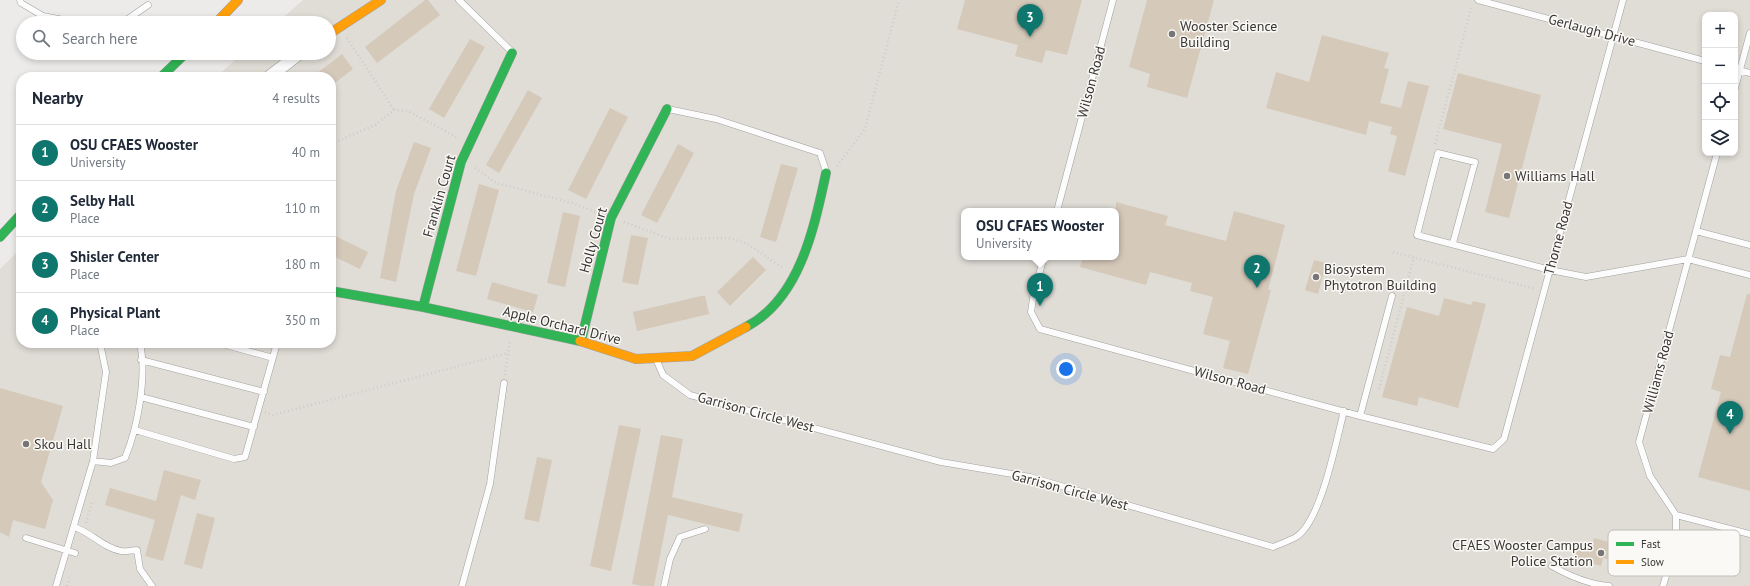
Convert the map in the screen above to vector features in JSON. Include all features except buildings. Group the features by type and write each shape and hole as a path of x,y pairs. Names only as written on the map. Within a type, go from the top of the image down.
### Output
{"street":[{"path":"223,16 238,0"},
{"path":"336,30 381,0"},
{"name":"Franklin Court","path":"423,306 464,156 512,53"},
{"path":"166,72 179,60"},
{"path":"275,72 291,60"},
{"name":"Holly Court","path":"581,341 611,218 667,109"},
{"name":"Apple Orchard Drive","path":"336,292 423,306 581,341 636,359 692,356 760,320 793,281 814,228 826,173"},
{"path":"0,237 16,219"}],"lane":[{"path":"20,0 22,3 43,16"},
{"path":"459,0 512,53"},
{"name":"Wilson Road","path":"1058,208 1113,0"},
{"name":"Gerlaugh Drive","path":"1478,0 1505,3 1614,36 1702,60"},
{"name":"Thorne Road","path":"1493,449 1504,439 1623,0"},
{"path":"132,16 148,5"},
{"path":"1750,33 1738,69 1750,73"},
{"path":"667,109 716,119 820,153 826,173"},
{"path":"1453,244 1475,162 1438,153 1417,235 1550,270 1586,277 1688,259 1750,275"},
{"name":"Williams Road","path":"1676,515 1650,476 1639,442 1716,156"},
{"path":"1696,231 1750,245"},
{"name":"Wilson Road","path":"1043,260 1034,292 1031,312 1040,329 1360,416 1493,449"},
{"path":"1360,416 1392,296"},
{"path":"56,586 93,461 106,372 101,348"},
{"path":"93,461 111,463 125,458 135,430 141,397 140,348"},
{"path":"237,348 273,358"},
{"path":"135,430 234,459 245,457 276,348"},
{"name":"Garrison Circle West","path":"656,358 663,375 690,395 941,462 1030,477 1273,547 1297,537 1312,519 1326,479 1344,411"},
{"path":"141,360 264,392"},
{"path":"462,586 490,484 504,383"},
{"path":"141,397 254,427"},
{"path":"1676,530 1676,515 1734,530"},
{"path":"74,527 84,530 101,543 121,551 137,550 140,569 152,586"},
{"path":"664,586 670,559 680,537 705,529"},
{"path":"1740,531 1750,534"},
{"path":"26,538 75,553"},
{"path":"1552,566 1571,577 1594,584 1609,586"},
{"path":"1663,586 1666,576"}],"path":[{"path":"826,173 839,165 865,128 899,0"},
{"path":"1435,144 1473,0"},
{"path":"340,27 394,110"},
{"path":"336,142 375,125 394,110 408,111 458,138 464,156 476,168 496,183 572,203 670,239 730,238 746,243 788,271 793,281"},
{"path":"1393,252 1544,291"},
{"path":"1379,389 1414,257"},
{"path":"504,383 512,326"},
{"path":"258,410 274,415 508,353"}],"shaded area":[{"path":"303,0 1750,0 1750,586 0,586 0,269 16,253 16,348 336,348 336,72 222,72 235,60 336,60 336,16 285,16"}],"traffic: fast":[{"path":"423,307 461,162 512,53"},
{"path":"166,72 179,60"},
{"path":"581,341 611,218 667,109"},
{"path":"746,327 764,315 780,299 792,280 810,239 826,173"},
{"path":"0,237 16,219"},
{"path":"336,292 423,307 580,341"}],"traffic: slow":[{"path":"223,16 238,0"},
{"path":"336,29 381,0"},
{"path":"580,341 636,359 692,356 746,327"}],"place":[{"name":"Wooster Science Building","path":"1172,34"},
{"name":"Shisler Center","path":"1030,37"},
{"name":"Williams Hall","path":"1507,176"},
{"name":"Biosystem Phytotron Building","path":"1316,277"},
{"name":"Selby Hall","path":"1257,288"},
{"name":"OSU CFAES Wooster","path":"1040,306"},
{"name":"Physical Plant","path":"1730,434"},
{"name":"Skou Hall","path":"26,444"},
{"name":"CFAES Wooster Campus Police Station","path":"1601,553"}]}
